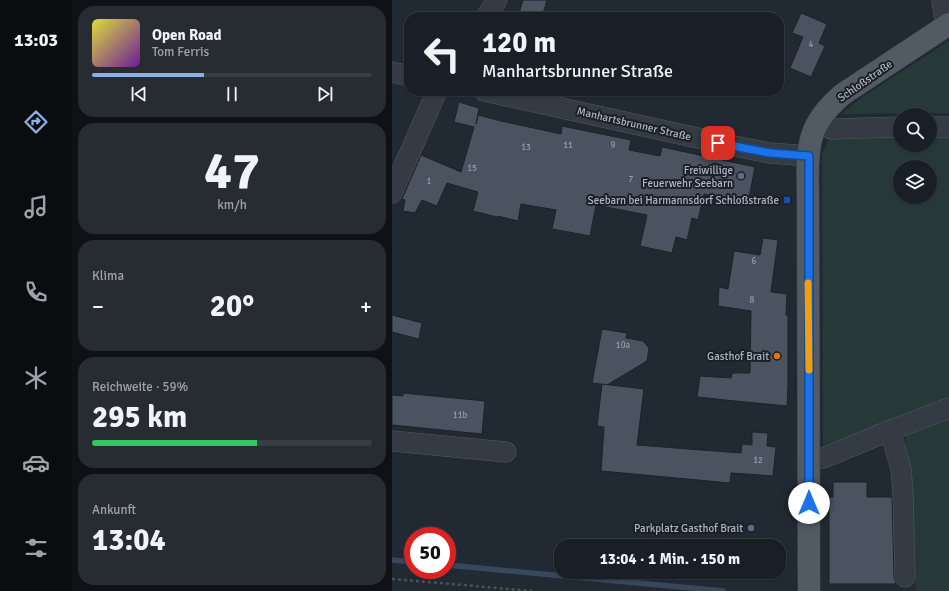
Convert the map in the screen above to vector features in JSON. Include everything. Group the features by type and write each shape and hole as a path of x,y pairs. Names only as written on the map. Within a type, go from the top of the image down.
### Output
{"main road":[{"name":"Schloßstraße","path":"809,591 809,156 811,140 815,128 821,118 831,105 843,94 948,25"}],"street":[{"path":"489,12 497,0"},
{"path":"942,0 944,15 948,25"},
{"path":"392,72 404,75"},
{"path":"392,193 435,96"},
{"name":"Manhartsbrunner Straße","path":"507,96 734,146 770,153 809,156"},
{"path":"937,127 949,126"},
{"path":"831,129 893,128"},
{"path":"809,459 823,458 832,455 890,430 949,408"},
{"path":"890,430 902,475 905,577"},
{"path":"392,441 506,452"}],"path":[{"path":"392,579 533,591"}],"shaded area":[{"path":"949,41 949,113 937,113 937,108 893,108 893,114 841,114 864,96"},
{"path":"937,136 949,136 949,401 823,450 822,154 830,137 893,137 893,152 937,152"},
{"path":"949,416 949,591 916,591 905,432"}],"building":[{"path":"523,0 547,0 543,12 519,12"},
{"path":"801,13 827,24 819,43 825,46 811,77 790,68 803,37 792,33"},
{"path":"459,102 479,108 476,124 478,115 561,134 562,126 631,140 629,150 660,156 662,147 755,167 748,203 704,194 698,220 692,218 687,240 676,237 672,253 640,246 647,215 596,205 590,236 552,229 556,210 521,204 518,221 473,211 478,192 447,183 437,206 422,200 415,213 403,211 405,200 402,199 421,155 461,172 474,127 454,122"},
{"path":"763,238 778,240 771,292 787,294 787,406 697,397 700,376 731,378 732,373 750,373 751,311 718,306 719,287 728,289 734,251 760,255"},
{"path":"392,315 422,323 419,339 392,332"},
{"path":"602,329 627,333 626,338 643,341 649,348 647,361 607,385 592,383"},
{"path":"602,384 644,389 637,445 741,453 742,444 752,445 752,432 768,433 767,446 776,447 773,476 731,473 730,483 601,471 604,427 597,426"},
{"path":"403,393 485,401 482,434 392,425 392,395 403,396"},
{"path":"833,482 867,482 867,497 892,497 894,577 896,584 829,584 829,497 833,497"}],"waterway":[{"path":"392,560 404,561"},
{"path":"456,566 723,591"}],"slow traffic":[{"path":"808,283 809,370"}],"place":[{"name":"Freiwillige Feuerwehr Seebarn","path":"741,176"},
{"name":"Seebarn bei Harmannsdorf Schloßstraße","path":"787,200"},
{"name":"Gasthof Brait","path":"777,356"},
{"name":"Parkplatz Gasthof Brait","path":"751,528"}],"route":[{"path":"718,143 770,153 809,156 809,503"}]}
